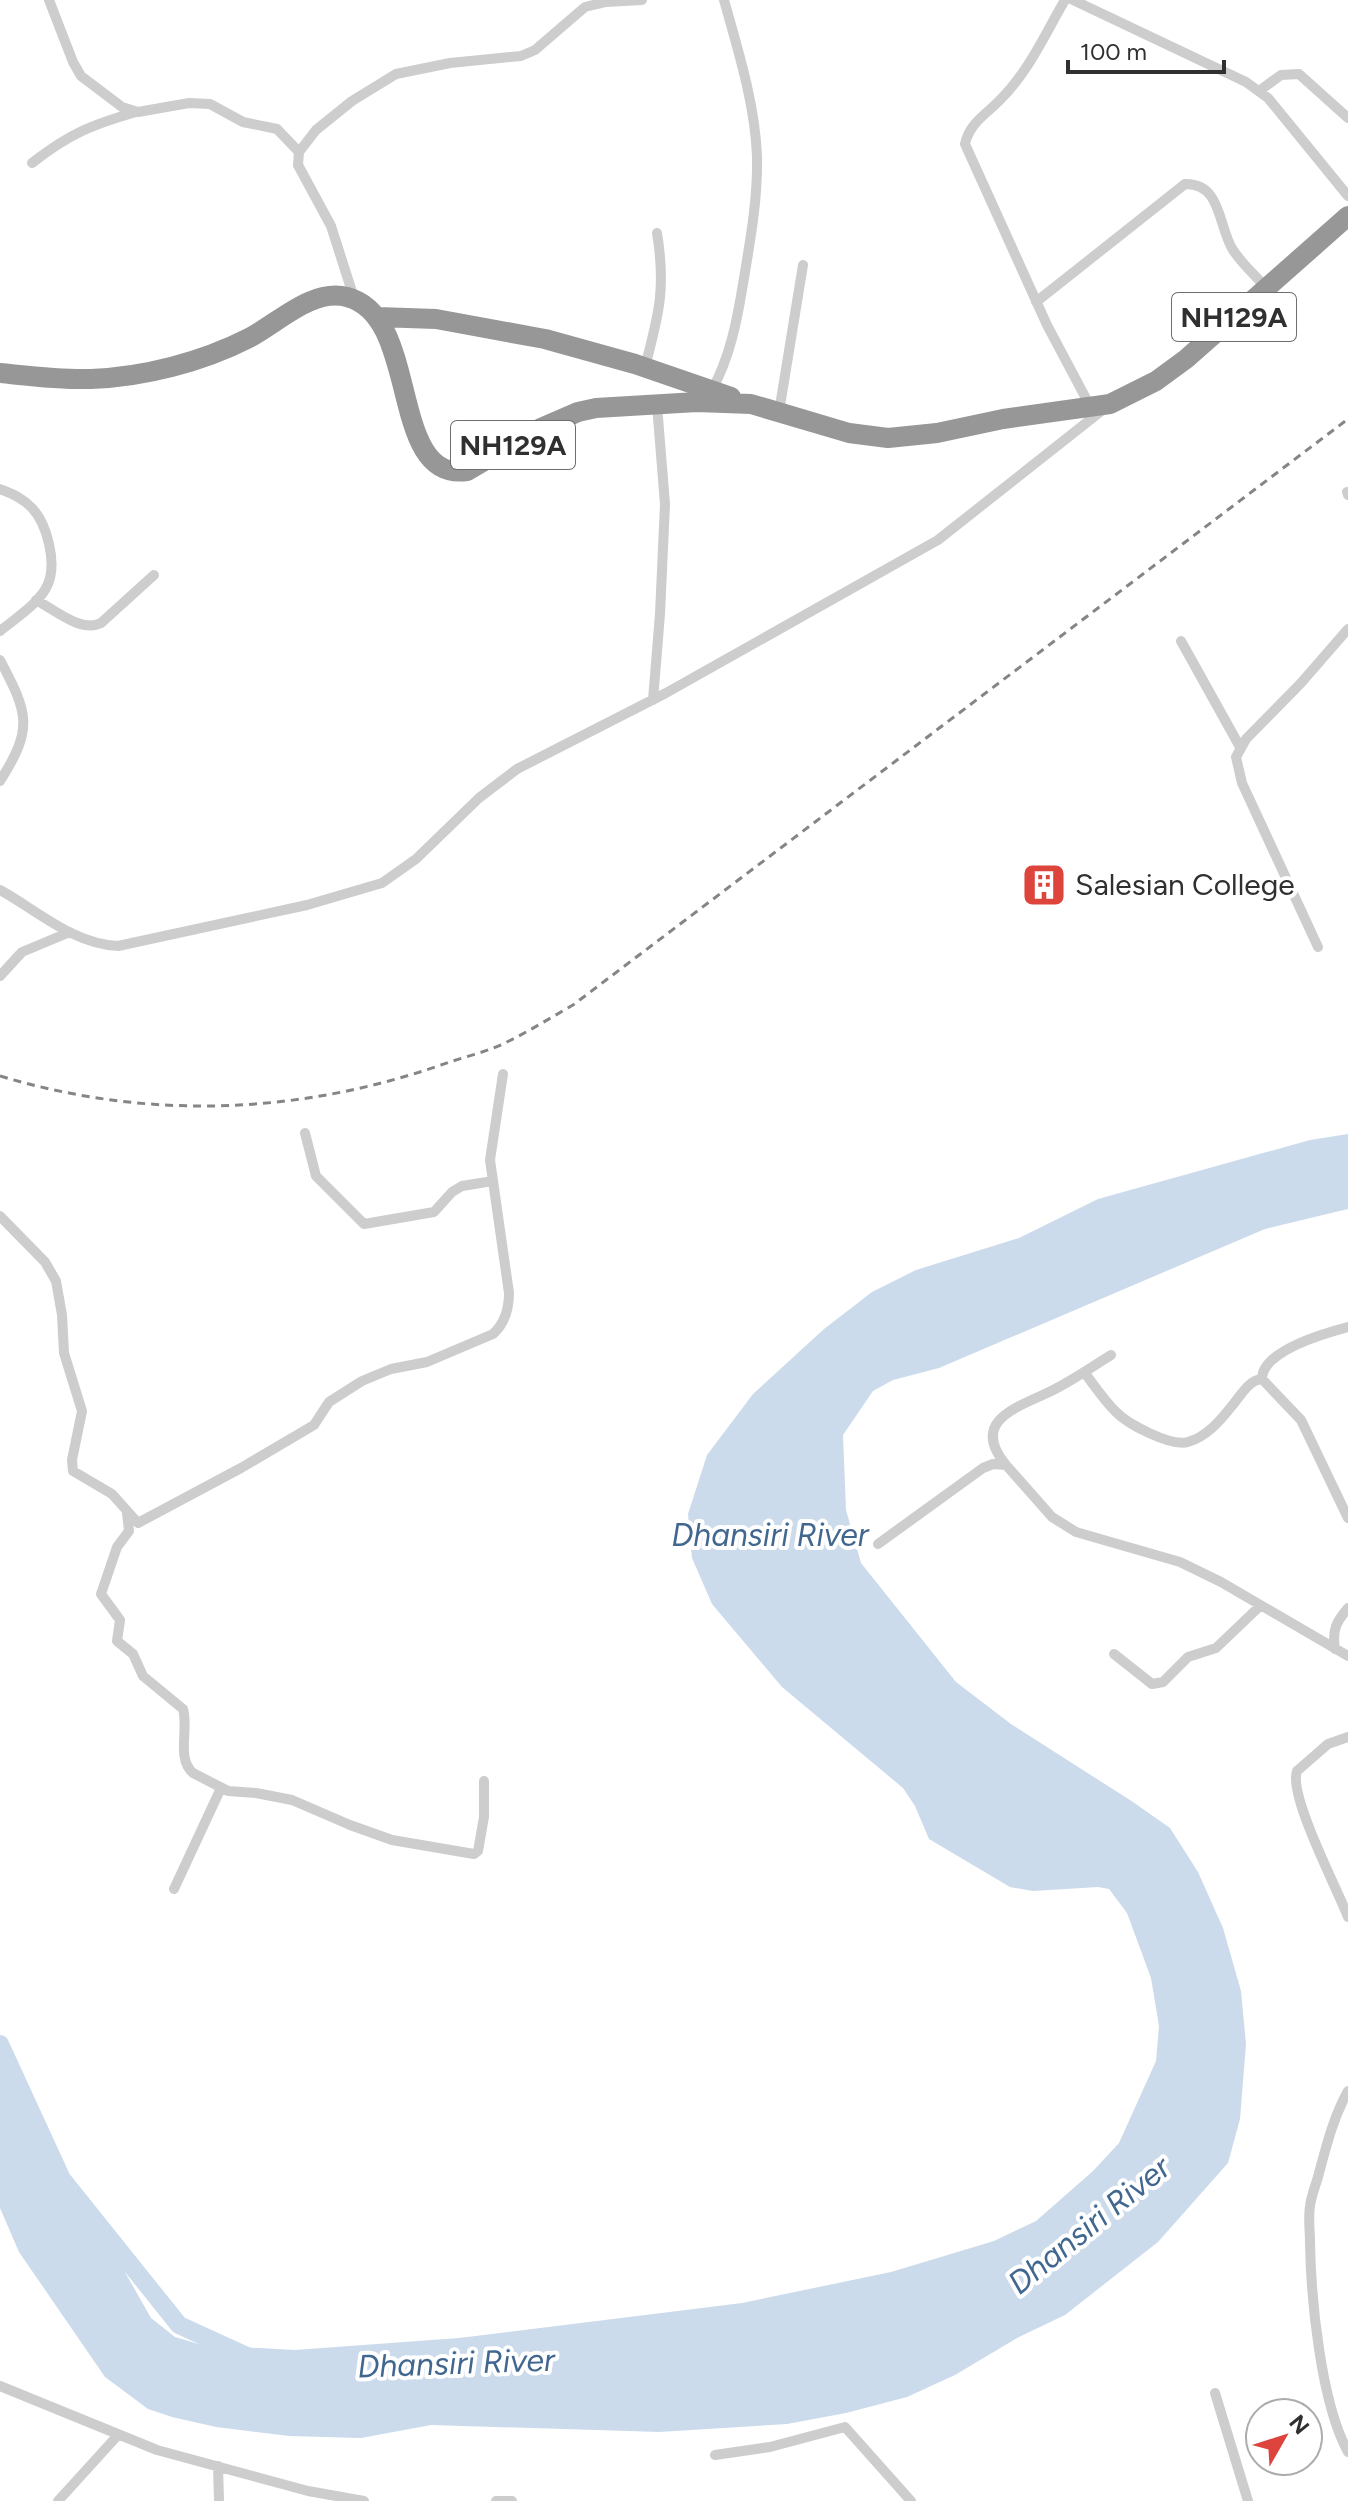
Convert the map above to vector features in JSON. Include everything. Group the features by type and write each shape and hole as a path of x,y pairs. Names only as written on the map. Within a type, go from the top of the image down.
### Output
{"highway":[{"name":"NH129A","path":"378,317 436,319 530,336 645,367 751,404 849,433 888,438 937,433 1003,419 1101,406 1156,381 1267,289 1348,216"},
{"path":"0,373 91,379 139,373 177,365 229,347 316,300 332,295 355,299"},
{"name":"NH129A","path":"355,299 378,317 389,339 423,449 430,460 452,473 467,471 541,428 578,412 596,408 717,401 751,404"}],"street":[{"path":"49,0 81,76 122,107 138,112"},
{"path":"574,15 575,0"},
{"path":"355,299 331,226 298,165 299,152 316,130 383,81 414,69 528,54 574,15 592,4 642,0"},
{"path":"712,390 725,364 740,304 757,181 754,130 724,0"},
{"path":"0,890 70,932 101,945 131,945 371,888 396,875 416,859 479,798 517,769 653,700 938,540 977,511 1101,406 1036,302 965,144 966,136 979,118 998,102 1020,76 1065,0"},
{"path":"1073,0 1259,91 1348,196"},
{"path":"1259,91 1281,75 1299,74 1348,118"},
{"path":"32,163 82,128 138,112 189,103 210,104 243,122 277,129 299,152"},
{"path":"1036,302 1185,184 1194,183 1212,194 1234,251 1267,289"},
{"path":"645,367 659,318 662,292 657,233"},
{"path":"779,412 803,265"},
{"path":"653,700 665,504 657,405"},
{"path":"0,489 21,498 42,524 49,547 51,570 49,582 36,600 0,631"},
{"path":"36,600 81,625 93,627 154,575"},
{"path":"1318,947 1242,783 1236,757 1240,747 1348,629"},
{"path":"1181,641 1240,747"},
{"path":"0,660 18,693 25,719 24,732 0,781"},
{"path":"0,976 22,952 70,932"},
{"path":"0,1216 45,1262 56,1281 64,1353 82,1411 72,1460 73,1471 112,1494 136,1523 140,1523 314,1425 329,1402 362,1381 391,1369 427,1362 493,1334 505,1317 509,1293 493,1181 491,1144 503,1074"},
{"path":"305,1133 316,1176 364,1224 434,1212 452,1192 462,1186 493,1181"},
{"path":"1262,1379 1265,1365 1275,1357 1307,1339 1348,1327"},
{"path":"1111,1355 1046,1393 1013,1407 1000,1418 994,1444 1006,1465 1052,1517 1076,1532 1180,1562 1221,1582 1348,1656"},
{"path":"1084,1372 1119,1415 1168,1441 1180,1443 1202,1436 1255,1379 1262,1379 1301,1420 1348,1518"},
{"path":"878,1544 983,1468 993,1464 1006,1465"},
{"path":"127,1511 129,1531 117,1547 101,1592 120,1620 116,1639 133,1654 143,1676 183,1709 186,1732 184,1758 188,1768 221,1788 292,1800 392,1840 474,1854 478,1851 484,1817 484,1781"},
{"path":"1114,1654 1152,1684 1163,1682 1188,1657 1216,1648 1260,1606"},
{"path":"1335,1649 1335,1624 1348,1608"},
{"path":"1348,1737 1328,1744 1295,1776 1300,1807 1348,1917"},
{"path":"174,1889 221,1788"},
{"path":"1348,2091 1325,2148 1310,2206 1310,2268 1317,2328 1332,2409 1348,2452"},
{"path":"0,2386 157,2450 308,2491 364,2501"},
{"path":"1215,2393 1248,2501"},
{"path":"715,2455 770,2447 845,2427 911,2501"},
{"path":"58,2501 118,2435"},
{"path":"218,2466 219,2501"},
{"path":"496,2501 512,2501"}],"water":[{"name":"Dhansiri River","path":"1348,1134 1348,1209 1265,1229 939,1368 893,1380 873,1391 843,1435 846,1510 861,1563 956,1682 1011,1724 1170,1828 1198,1872 1223,1928 1241,1991 1246,2044 1240,2119 1228,2163 1158,2242 1065,2315 1019,2337 955,2375 907,2397 787,2424 659,2432 431,2425 361,2438 289,2436 216,2427 172,2417 148,2409 105,2377 19,2252 0,2208 0,2058 34,2118 62,2179 97,2223 151,2318 175,2337 202,2345 295,2350 459,2338 742,2303 891,2272 994,2241 1036,2221 1093,2171 1119,2143 1156,2061 1159,2026 1151,1978 1127,1913 1109,1889 1033,1891 1010,1887 929,1839 915,1806 903,1788 782,1687 712,1604 692,1558 688,1514 707,1455 753,1394 824,1329 872,1292 916,1270 1019,1238 1098,1199 1310,1140"}],"waterway":[{"name":"Dhansiri River","path":"0,2044 62,2179 179,2325 249,2357"}],"railway":[{"path":"0,1076 111,1100 221,1106 277,1102 386,1082 509,1041 573,1005 1348,419"}],"place":[{"name":"Salesian College","path":"1044,885"}]}
